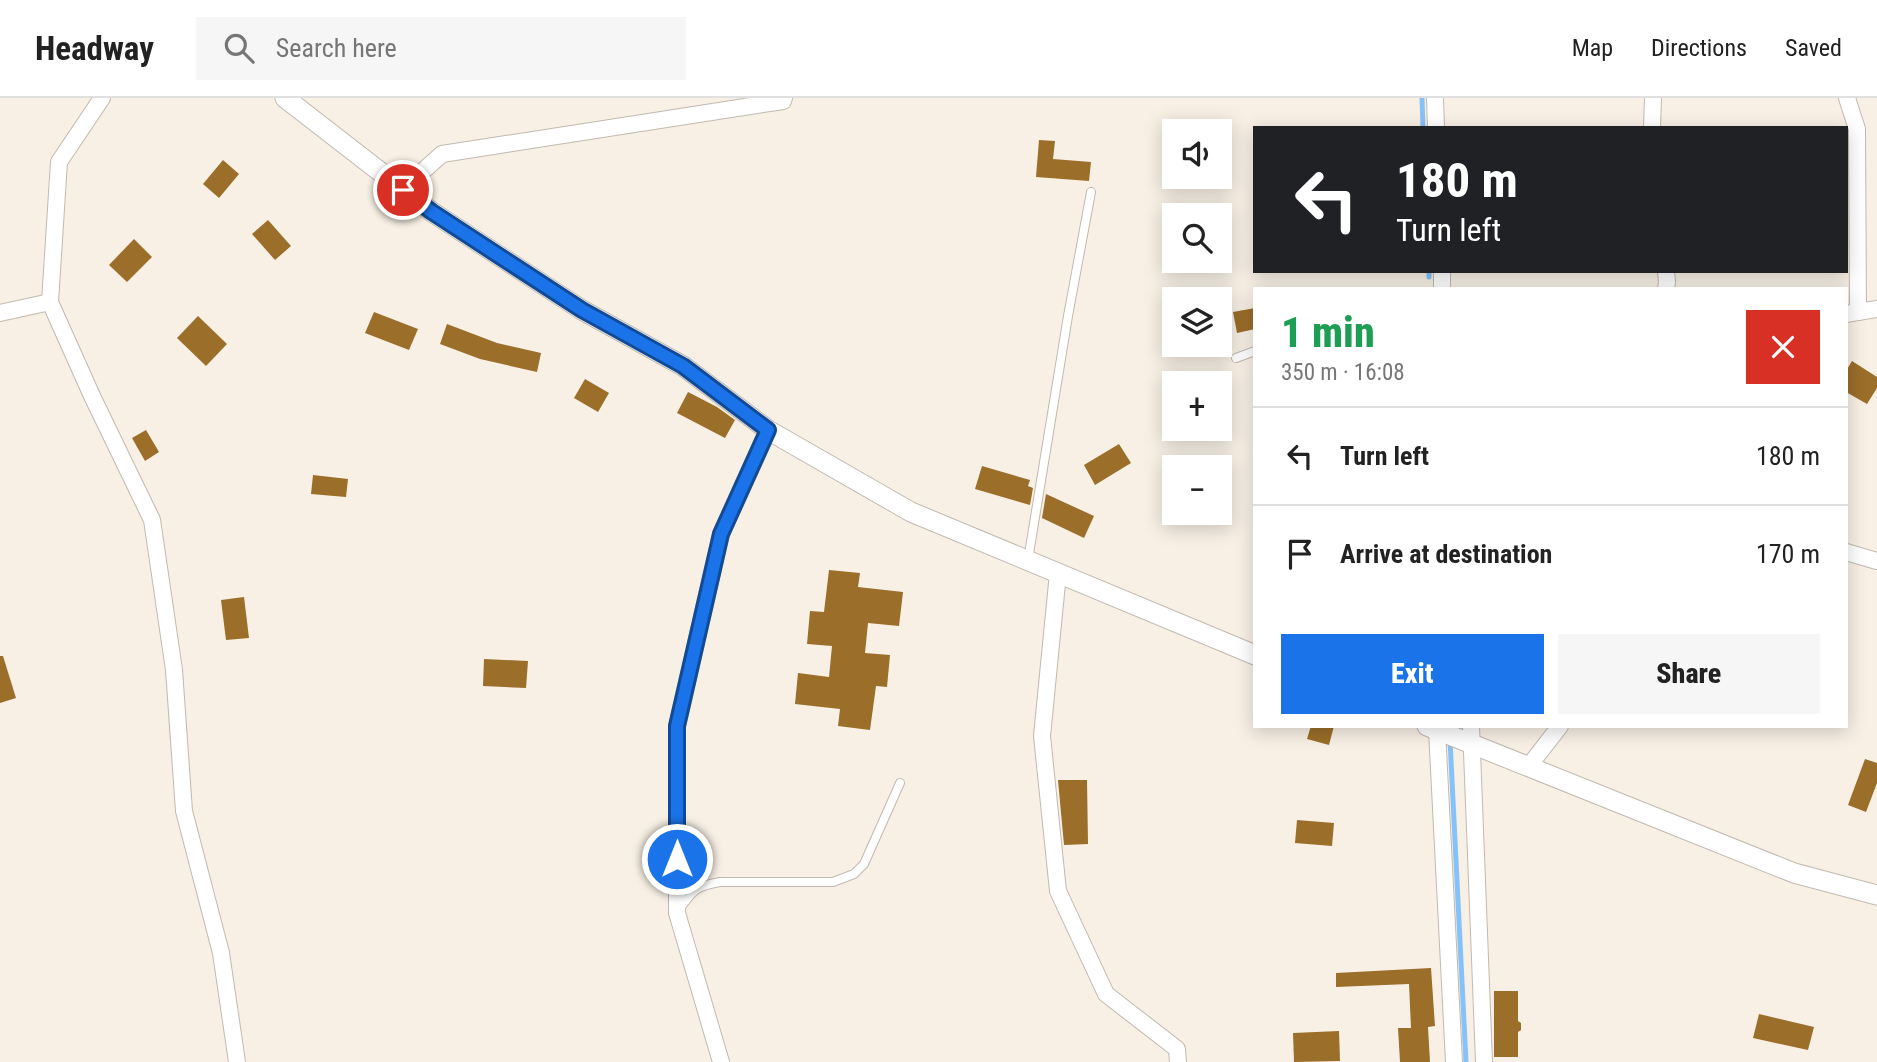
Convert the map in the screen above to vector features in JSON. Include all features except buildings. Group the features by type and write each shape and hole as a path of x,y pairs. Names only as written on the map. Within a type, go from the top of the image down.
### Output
{"street":[{"path":"102,98 59,162 50,302 152,520 174,670 184,811 221,953 237,1062"},
{"path":"285,98 432,212 582,310 683,366 768,430 911,512 1253,653"},
{"path":"403,190 442,154 770,104 783,101 784,98"},
{"path":"1435,98 1436,126"},
{"path":"1652,126 1653,98"},
{"path":"1847,98 1857,128 1852,313 1877,309"},
{"path":"0,313 50,302"},
{"path":"721,1062 677,913 677,726 721,534 768,430"},
{"path":"1848,552 1877,561"},
{"path":"1058,573 1042,736 1058,891 1106,994 1177,1049 1178,1062"},
{"path":"1454,1062 1432,728 1468,736 1529,766 1794,873 1877,895"},
{"path":"1529,766 1558,728"},
{"path":"1468,736 1484,1062"}],"lane":[{"path":"1028,560 1091,192"},
{"path":"1236,358 1253,352"},
{"path":"677,913 692,892 702,885 720,882 833,883 854,874 864,864 900,783"}],"waterway":[{"path":"1422,98 1423,126"},
{"path":"1450,740 1466,1062"}],"route":[{"path":"403,190 432,212 582,310 683,366 768,430 721,534 677,726 677,859"}]}
